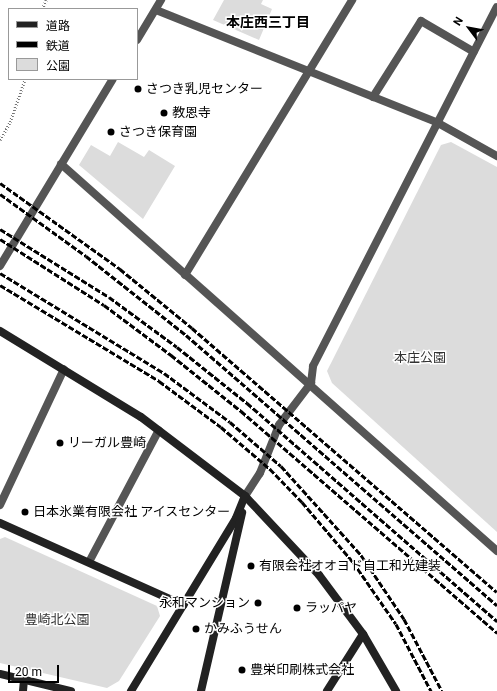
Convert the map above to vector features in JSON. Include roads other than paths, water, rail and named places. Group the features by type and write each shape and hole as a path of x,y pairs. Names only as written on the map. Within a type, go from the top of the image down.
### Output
{"street":[{"path":"138,38 156,10 160,0"},
{"path":"184,275 308,69 352,0"},
{"path":"131,691 236,518 246,496 260,473 279,425 311,383 313,366 497,7"},
{"path":"156,10 308,69 438,123 497,156"},
{"path":"373,97 421,21 474,52"},
{"path":"0,266 112,80"},
{"path":"61,164 184,275 311,383 497,551"},
{"path":"0,331 64,369 159,430 246,496 308,561 363,634 396,691"},
{"path":"0,505 64,369"},
{"path":"89,562 159,430"},
{"path":"201,691 246,496"},
{"path":"0,523 183,605"},
{"path":"327,691 363,634"},
{"path":"0,674 71,691"},
{"path":"23,691 24,680"}],"railway":[{"path":"0,183 120,269 192,328 497,592"},
{"path":"0,194 86,256 186,335 497,605"},
{"path":"0,229 109,297 177,347 247,403 497,621"},
{"path":"0,239 104,305 171,355 241,411 497,633"},
{"path":"0,273 164,373 230,422 281,466 361,555 404,619 442,691"},
{"path":"0,285 159,381 221,427 270,469 302,502 353,562 396,624 431,691"}],"place":[{"name":"さつき乳児センター","path":"138,89"},
{"name":"教恩寺","path":"164,113"},
{"name":"さつき保育園","path":"111,132"},
{"name":"リーガル豊崎","path":"60,443"},
{"name":"日本氷業有限会社 アイスセンター","path":"25,512"},
{"name":"有限会社オオヨド自工和光建装","path":"251,566"},
{"name":"永和マンション","path":"258,603"},
{"name":"ラッパヤ","path":"297,608"},
{"name":"かみふうせん","path":"196,629"},
{"name":"豊栄印刷株式会社","path":"242,670"}],"district":[{"name":"本庄西三丁目","path":"268,22"}],"park label":[{"name":"本庄公園","path":"420,358"},
{"name":"豊崎北公園","path":"57,620"}]}
